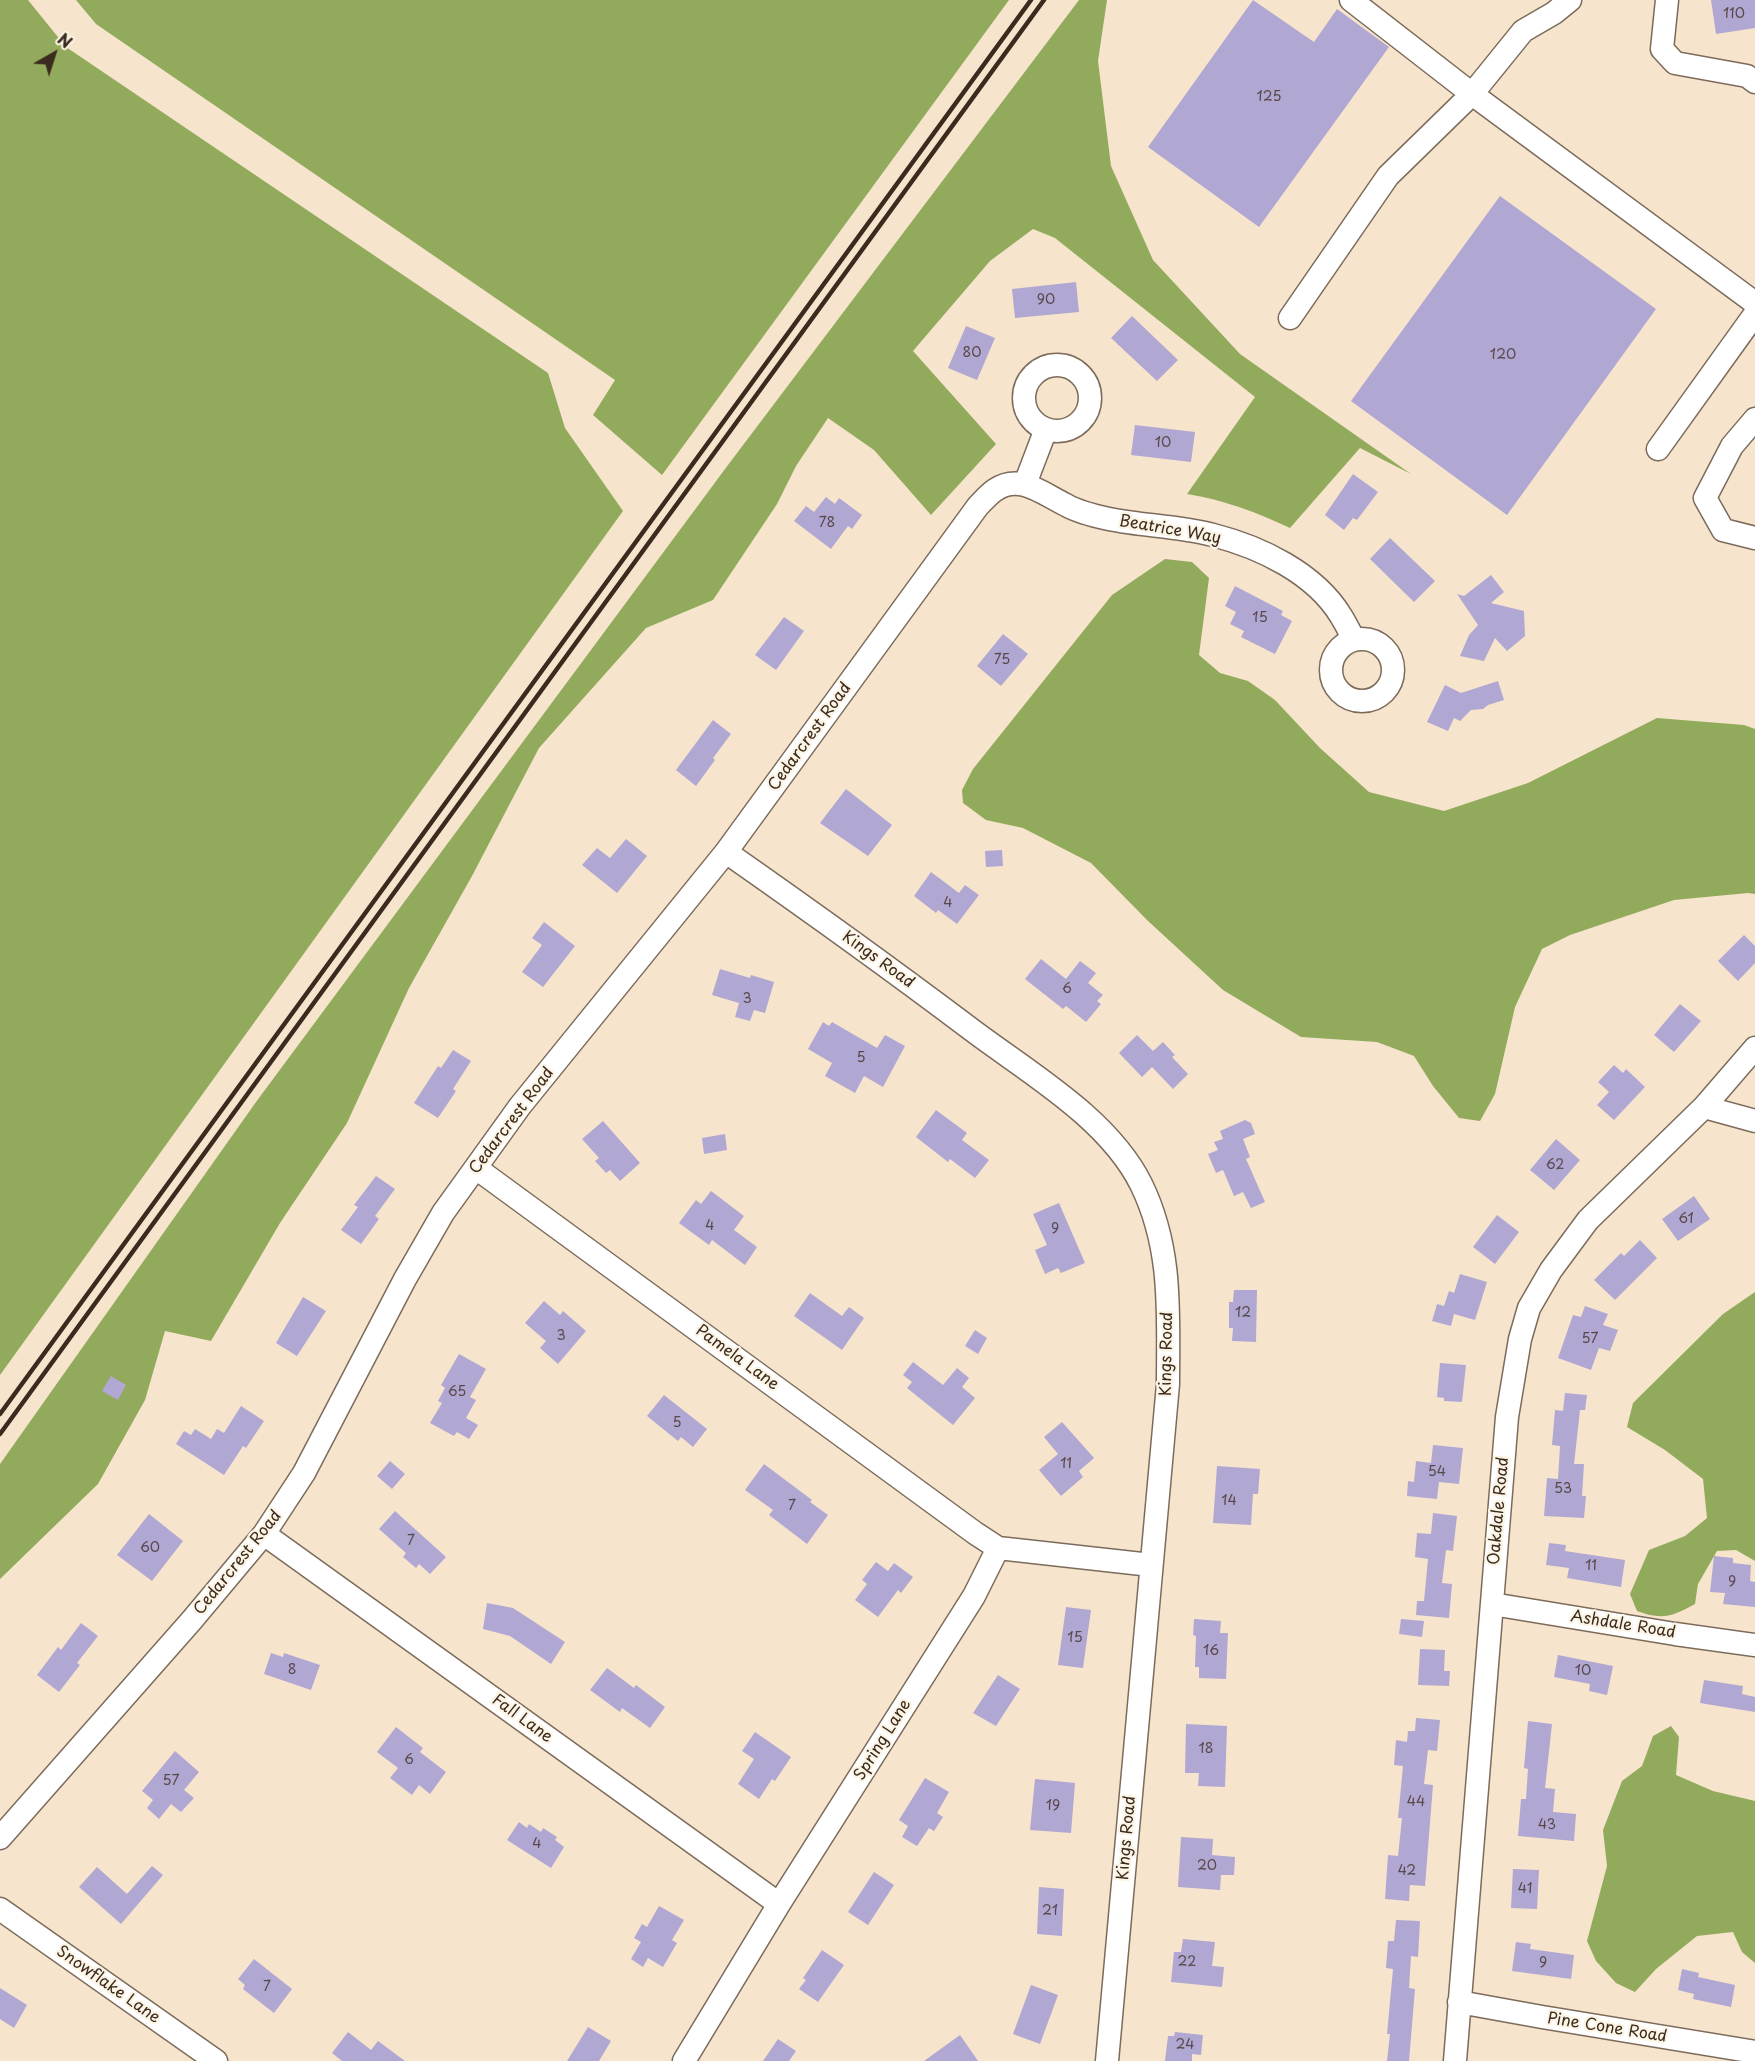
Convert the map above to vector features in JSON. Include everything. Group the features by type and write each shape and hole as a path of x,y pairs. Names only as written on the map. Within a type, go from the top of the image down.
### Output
{"street":[{"path":"1351,0 1472,93 1755,303"},
{"path":"1290,318 1388,176 1472,93 1523,31 1554,13 1570,0"},
{"path":"1666,0 1662,49 1675,63 1747,76 1755,82"},
{"path":"1658,449 1755,314"},
{"path":"1755,419 1732,446 1705,498 1723,530 1755,538"},
{"path":"1025,484 1046,429"},
{"name":"Cedarcrest Road","path":"0,1838 192,1620 264,1534 304,1473 405,1279 438,1222 520,1106 726,852 978,506 995,490 1010,484 1025,484"},
{"name":"Beatrice Way","path":"1025,484 1040,489 1066,506 1108,519 1212,535 1258,551 1286,565 1316,588 1341,614 1354,640"},
{"name":"Kings Road","path":"726,852 1060,1093 1121,1151 1141,1184 1164,1249 1168,1295 1168,1384 1107,2061"},
{"name":"Oakdale Road","path":"1455,2061 1507,1417 1520,1339 1529,1308 1551,1270 1588,1220 1704,1107 1755,1048"},
{"path":"1704,1107 1755,1121"},
{"name":"Pamela Lane","path":"476,1167 998,1548"},
{"name":"Fall Lane","path":"264,1534 779,1904"},
{"path":"998,1548 1151,1565"},
{"name":"Spring Lane","path":"684,2061 779,1904 974,1596 998,1548"},
{"name":"Ashdale Road","path":"1492,1604 1675,1634 1755,1644"},
{"name":"Snowflake Lane","path":"0,1909 216,2061"},
{"name":"Pine Cone Road","path":"1460,2002 1755,2052"}],"green space":[{"path":"0,0 28,0 66,47 548,373 565,428 623,511 0,1375"},
{"path":"76,0 1009,0 662,475 593,415 615,380 96,24"},
{"path":"1079,0 1107,0 1098,61 1111,166 1153,260 1240,354 1411,474 1360,448 1290,528 1240,507 1187,494 1255,397 1055,238 1033,229 990,261 913,351 996,444 931,515 874,450 828,418 796,466 777,504 713,600 646,628 539,748 472,876 409,988 347,1123 280,1223 211,1341 165,1331 145,1400 98,1484 0,1579 0,1464 256,1102 728,465"},
{"path":"1165,559 1192,562 1209,578 1199,655 1220,673 1248,681 1275,700 1320,748 1369,792 1444,811 1528,783 1657,718 1744,725 1755,729 1755,894 1674,900 1570,935 1542,949 1515,1007 1495,1094 1480,1121 1459,1118 1433,1086 1414,1056 1377,1042 1301,1037 1223,990 1147,920 1091,863 1023,828 986,820 963,803 962,790 973,769 1112,595"},
{"path":"1755,1292 1755,1561 1736,1550 1717,1551 1698,1584 1695,1604 1666,1616 1653,1616 1637,1611 1630,1594 1649,1550 1685,1536 1707,1518 1703,1479 1665,1450 1627,1427 1633,1403 1723,1314"},
{"path":"1671,1726 1679,1737 1676,1775 1713,1791 1755,1801 1755,1963 1742,1952 1733,1932 1697,1936 1656,1969 1635,1992 1616,1983 1596,1961 1587,1941 1607,1866 1603,1830 1622,1781 1642,1766 1653,1736"}],"building":[{"path":"1253,0 1314,42 1337,9 1389,47 1259,227 1148,147"},
{"path":"1711,0 1755,0 1755,28 1716,34"},
{"path":"1500,196 1656,309 1507,515 1351,401"},
{"path":"1076,282 1079,312 1015,318 1012,289"},
{"path":"1132,316 1178,360 1157,381 1111,338"},
{"path":"966,326 995,338 977,380 948,368"},
{"path":"1135,425 1195,432 1191,462 1131,455"},
{"path":"1353,474 1378,492 1357,520 1353,518 1344,530 1325,515"},
{"path":"826,497 835,504 839,498 862,515 852,529 848,526 831,549 794,521 806,506 814,512"},
{"path":"1390,538 1435,581 1414,602 1370,559"},
{"path":"1491,575 1504,592 1491,603 1524,611 1525,636 1507,651 1495,638 1484,661 1460,656 1469,635 1478,625 1457,594 1464,596"},
{"path":"1235,586 1283,611 1281,615 1292,621 1275,654 1241,637 1244,631 1230,624 1236,612 1225,606"},
{"path":"784,617 804,631 776,670 755,655"},
{"path":"1003,634 1028,654 1001,686 977,666"},
{"path":"1498,681 1504,700 1483,709 1471,710 1460,721 1454,718 1448,731 1427,722 1445,685 1461,693"},
{"path":"713,720 731,734 696,786 676,770"},
{"path":"846,789 892,825 868,856 820,823"},
{"path":"626,839 647,856 617,893 582,865 597,848 610,858"},
{"path":"1002,850 1003,866 986,867 985,851"},
{"path":"931,872 959,893 965,885 979,895 957,924 938,910 936,913 914,896"},
{"path":"544,922 575,946 543,987 522,972 542,945 532,938"},
{"path":"1744,935 1755,946 1755,963 1738,981 1718,961"},
{"path":"1041,959 1066,979 1080,961 1096,973 1088,983 1103,995 1097,1001 1101,1004 1086,1022 1066,1006 1063,1009 1025,979"},
{"path":"720,969 774,982 765,1013 754,1010 750,1021 735,1017 739,1003 712,995"},
{"path":"1680,1004 1701,1021 1674,1052 1654,1035"},
{"path":"823,1022 829,1026 832,1022 877,1048 885,1035 905,1046 883,1087 864,1076 855,1093 825,1076 832,1063 808,1049"},
{"path":"1137,1035 1153,1051 1163,1042 1175,1055 1172,1057 1188,1074 1173,1089 1152,1067 1142,1077 1119,1053"},
{"path":"453,1050 471,1061 453,1089 456,1091 438,1118 414,1103 438,1066 441,1068"},
{"path":"1614,1065 1623,1073 1626,1069 1645,1087 1614,1120 1597,1105 1609,1092 1598,1082"},
{"path":"936,1110 967,1133 962,1140 989,1160 975,1178 950,1159 948,1162 916,1137"},
{"path":"1245,1120 1251,1123 1255,1134 1243,1139 1250,1157 1246,1159 1265,1202 1251,1208 1243,1192 1234,1196 1223,1170 1216,1173 1208,1154 1218,1150 1214,1142 1223,1139 1220,1131"},
{"path":"603,1121 640,1163 620,1181 610,1170 606,1173 595,1161 599,1158 582,1139"},
{"path":"725,1134 727,1150 704,1154 702,1138"},
{"path":"1556,1139 1580,1160 1554,1190 1530,1170"},
{"path":"376,1176 395,1189 375,1216 379,1219 361,1244 341,1230 358,1207 354,1205"},
{"path":"711,1191 744,1216 734,1230 757,1247 745,1265 712,1240 709,1245 679,1223 696,1200 701,1204"},
{"path":"1694,1196 1710,1219 1678,1241 1662,1219"},
{"path":"1059,1203 1085,1263 1061,1273 1058,1268 1045,1274 1035,1250 1047,1245 1033,1214"},
{"path":"1497,1215 1519,1232 1495,1264 1473,1247"},
{"path":"1640,1240 1657,1258 1615,1300 1594,1280 1621,1253 1624,1256"},
{"path":"1460,1274 1487,1282 1475,1320 1454,1314 1451,1326 1432,1321 1437,1304 1444,1306 1449,1291 1454,1293"},
{"path":"1234,1290 1257,1290 1256,1342 1232,1341 1233,1328 1229,1328 1229,1302 1233,1302"},
{"path":"810,1293 842,1316 849,1307 864,1318 842,1350 794,1316"},
{"path":"303,1297 326,1311 297,1356 276,1343"},
{"path":"544,1301 560,1315 563,1311 586,1331 558,1364 540,1348 546,1341 525,1323"},
{"path":"1585,1306 1608,1314 1603,1325 1618,1330 1610,1351 1599,1348 1591,1370 1558,1358 1573,1315 1581,1317"},
{"path":"975,1330 987,1338 978,1354 965,1346"},
{"path":"459,1354 486,1369 470,1397 476,1400 466,1418 478,1425 469,1439 457,1432 454,1436 430,1423 442,1403 438,1401 445,1388 441,1385"},
{"path":"913,1362 943,1385 957,1368 969,1378 962,1387 975,1398 953,1425 907,1388 912,1382 903,1375"},
{"path":"1440,1363 1466,1365 1462,1402 1444,1401 1444,1398 1437,1397"},
{"path":"111,1376 126,1385 118,1400 102,1391"},
{"path":"1565,1393 1587,1395 1585,1410 1580,1410 1574,1464 1584,1464 1582,1496 1586,1496 1584,1518 1544,1516 1547,1478 1558,1479 1560,1446 1552,1445 1555,1410 1563,1411"},
{"path":"664,1395 707,1429 693,1447 681,1437 678,1441 647,1416"},
{"path":"241,1406 264,1421 246,1448 243,1446 224,1475 176,1444 184,1431 191,1435 195,1429 211,1439 217,1429 224,1433"},
{"path":"1062,1422 1094,1458 1079,1471 1083,1477 1061,1496 1039,1470 1058,1454 1044,1437"},
{"path":"1433,1445 1463,1448 1459,1484 1439,1482 1437,1499 1407,1496 1408,1481 1414,1482 1416,1461 1431,1463"},
{"path":"390,1461 405,1474 392,1489 377,1476"},
{"path":"764,1464 828,1515 807,1544 769,1515 773,1510 745,1490"},
{"path":"1217,1466 1260,1469 1258,1494 1253,1494 1251,1525 1213,1523"},
{"path":"395,1511 446,1557 430,1574 419,1564 416,1568 403,1557 406,1553 379,1529"},
{"path":"1433,1513 1457,1516 1453,1551 1446,1550 1442,1583 1452,1584 1449,1618 1416,1615 1417,1601 1424,1601 1428,1559 1415,1557 1417,1533 1431,1534"},
{"path":"149,1514 183,1541 152,1581 117,1555"},
{"path":"1549,1543 1566,1545 1565,1551 1625,1560 1621,1587 1567,1578 1569,1568 1546,1565"},
{"path":"1714,1556 1733,1558 1733,1563 1751,1565 1750,1581 1755,1582 1755,1607 1723,1604 1725,1593 1710,1592"},
{"path":"876,1562 888,1571 894,1563 913,1577 901,1593 898,1590 878,1617 855,1600 867,1584 862,1580"},
{"path":"487,1603 513,1608 565,1642 551,1664 510,1636 483,1629"},
{"path":"1066,1607 1091,1610 1083,1668 1058,1665"},
{"path":"1194,1619 1221,1621 1220,1633 1228,1633 1226,1679 1199,1678 1199,1667 1195,1667"},
{"path":"1401,1619 1424,1621 1422,1637 1399,1634"},
{"path":"81,1623 98,1636 77,1663 80,1665 59,1692 37,1675 58,1647 61,1650"},
{"path":"1420,1649 1445,1650 1444,1671 1450,1671 1449,1686 1418,1685"},
{"path":"271,1653 283,1657 284,1653 320,1665 311,1690 264,1674"},
{"path":"1558,1655 1613,1666 1607,1695 1589,1691 1590,1684 1554,1677"},
{"path":"607,1668 634,1688 636,1685 665,1707 650,1728 622,1708 620,1712 590,1690"},
{"path":"998,1675 1020,1689 996,1726 973,1713"},
{"path":"1704,1680 1743,1686 1742,1694 1755,1697 1755,1712 1700,1703"},
{"path":"1416,1718 1440,1720 1437,1751 1428,1750 1424,1784 1433,1785 1425,1886 1410,1885 1409,1901 1385,1899 1388,1855 1398,1856 1402,1818 1398,1818 1403,1766 1394,1765 1396,1740 1407,1742 1408,1731 1415,1731"},
{"path":"1528,1721 1552,1724 1545,1788 1555,1789 1553,1812 1576,1814 1574,1841 1518,1836 1521,1799 1526,1799 1528,1769 1524,1768"},
{"path":"1186,1724 1227,1726 1225,1787 1198,1786 1199,1773 1185,1773"},
{"path":"396,1727 423,1748 420,1752 446,1772 430,1794 419,1785 412,1795 390,1778 398,1768 377,1752"},
{"path":"755,1732 791,1757 775,1781 772,1779 759,1799 738,1784 754,1759 742,1751"},
{"path":"175,1751 199,1772 184,1790 194,1798 181,1812 171,1804 159,1819 147,1808 153,1800 142,1791"},
{"path":"925,1778 949,1792 937,1813 943,1817 934,1831 929,1828 917,1846 902,1837 908,1826 899,1820"},
{"path":"1035,1779 1075,1783 1071,1833 1030,1830"},
{"path":"519,1822 527,1828 529,1824 541,1832 543,1828 557,1837 555,1840 564,1847 551,1868 507,1840"},
{"path":"1181,1837 1213,1839 1212,1855 1235,1857 1234,1875 1221,1875 1220,1890 1178,1887"},
{"path":"152,1866 163,1875 121,1924 79,1887 97,1867 127,1894"},
{"path":"1513,1869 1539,1870 1537,1909 1511,1908"},
{"path":"874,1872 894,1885 868,1925 848,1912"},
{"path":"1039,1887 1064,1889 1062,1936 1037,1934"},
{"path":"659,1906 684,1920 672,1940 677,1943 663,1967 648,1958 643,1967 631,1959 641,1942 634,1938 642,1924 647,1927"},
{"path":"1396,1920 1420,1921 1418,1957 1411,1956 1409,1988 1415,1989 1409,2061 1387,2061 1393,1969 1386,1968 1388,1941 1394,1941"},
{"path":"1183,1939 1215,1942 1212,1966 1224,1967 1222,1987 1171,1982 1174,1952 1181,1952"},
{"path":"1516,1942 1531,1944 1530,1949 1574,1955 1571,1979 1512,1971"},
{"path":"822,1950 844,1965 818,2002 799,1989 806,1980 803,1978"},
{"path":"254,1959 292,1989 274,2013 243,1989 245,1985 238,1979"},
{"path":"1682,1969 1699,1973 1698,1977 1735,1985 1731,2007 1693,1999 1694,1994 1678,1990"},
{"path":"1031,1985 1058,1995 1040,2044 1013,2034"},
{"path":"0,1988 27,2005 14,2028 0,2019"},
{"path":"588,2027 611,2041 599,2061 567,2061"},
{"path":"348,2032 371,2050 378,2041 405,2061 342,2061 332,2053"},
{"path":"1175,2032 1203,2035 1201,2055 1192,2054 1192,2061 1165,2061 1168,2036 1174,2036"},
{"path":"960,2035 978,2061 924,2061"},
{"path":"778,2039 796,2051 789,2061 763,2061"}],"railway":[{"path":"0,1414 1031,0"},
{"path":"0,1434 1044,0"}]}
